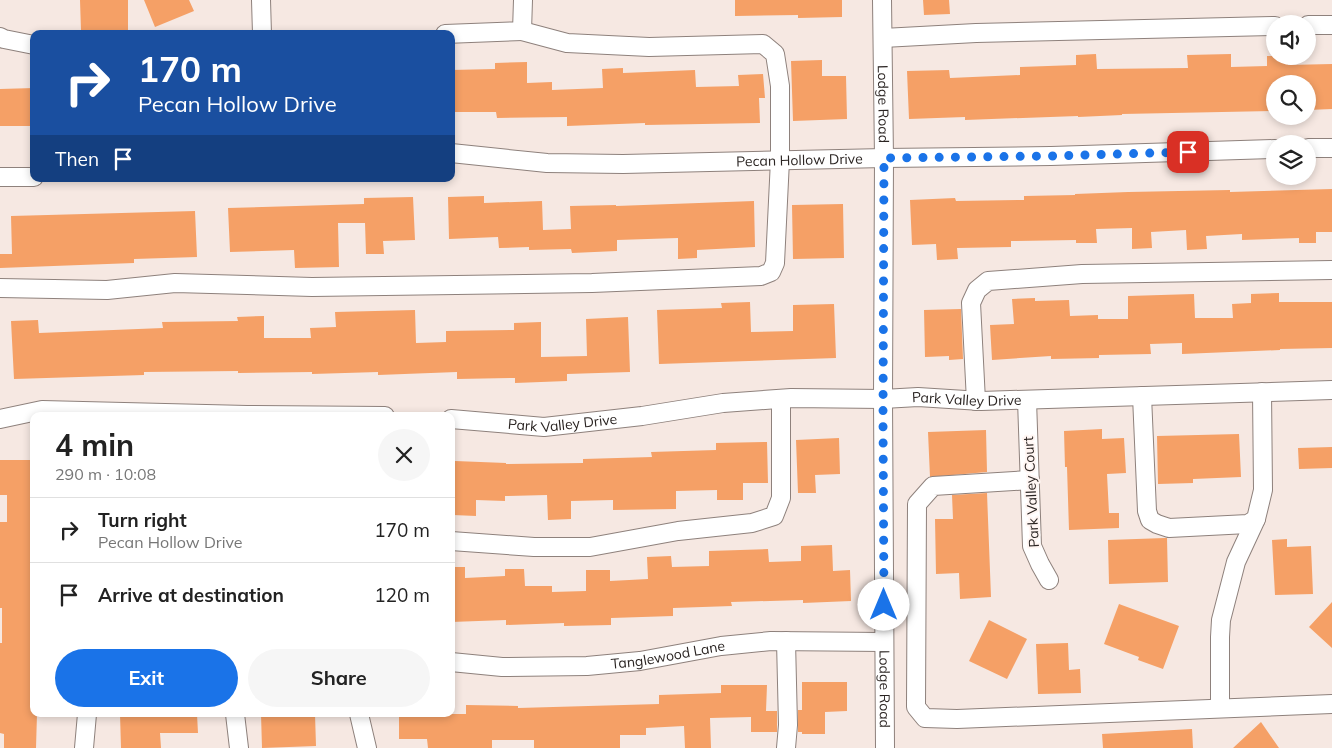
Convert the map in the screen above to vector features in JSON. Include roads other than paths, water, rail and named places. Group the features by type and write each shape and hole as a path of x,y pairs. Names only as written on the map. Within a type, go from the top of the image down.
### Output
{"street":[{"path":"261,0 262,30"},
{"path":"522,31 524,0"},
{"name":"Lodge Road","path":"882,0 885,748"},
{"path":"1316,25 1332,25"},
{"path":"882,38 976,33 1266,26"},
{"path":"0,288 107,290 175,283 312,287 592,283 761,276 771,272 775,263 780,160 780,86 775,54 763,44 649,47 567,43 522,31 455,34"},
{"path":"0,37 30,44"},
{"path":"1316,148 1332,148"},
{"name":"Pecan Hollow Drive","path":"455,153 548,163 632,163 1051,156 1266,149"},
{"path":"0,177 30,176"},
{"path":"976,401 971,303 977,290 988,281 1082,274 1332,270"},
{"name":"Park Valley Drive","path":"455,420 544,427 642,416 723,403 781,399 918,397 976,401 1332,390"},
{"path":"1220,708 1221,620 1236,562 1256,519 1263,490 1262,392"},
{"path":"1142,396 1147,511 1150,520 1169,528 1248,524 1256,519"},
{"path":"455,541 534,547 590,547 678,531 752,523 774,516 781,498 781,399"},
{"name":"Park Valley Court","path":"1027,400 1032,546 1049,580"},
{"path":"33,412 42,410 67,412"},
{"path":"0,419 30,413"},
{"path":"1030,480 933,486 917,504 916,707 925,718 1332,704"},
{"name":"Tanglewood Lane","path":"455,662 502,667 587,666 640,661 721,646 771,641 884,642"},
{"path":"786,641 788,725 786,748"},
{"path":"84,748 87,717"},
{"path":"235,717 239,748"},
{"path":"360,717 367,748"}]}
